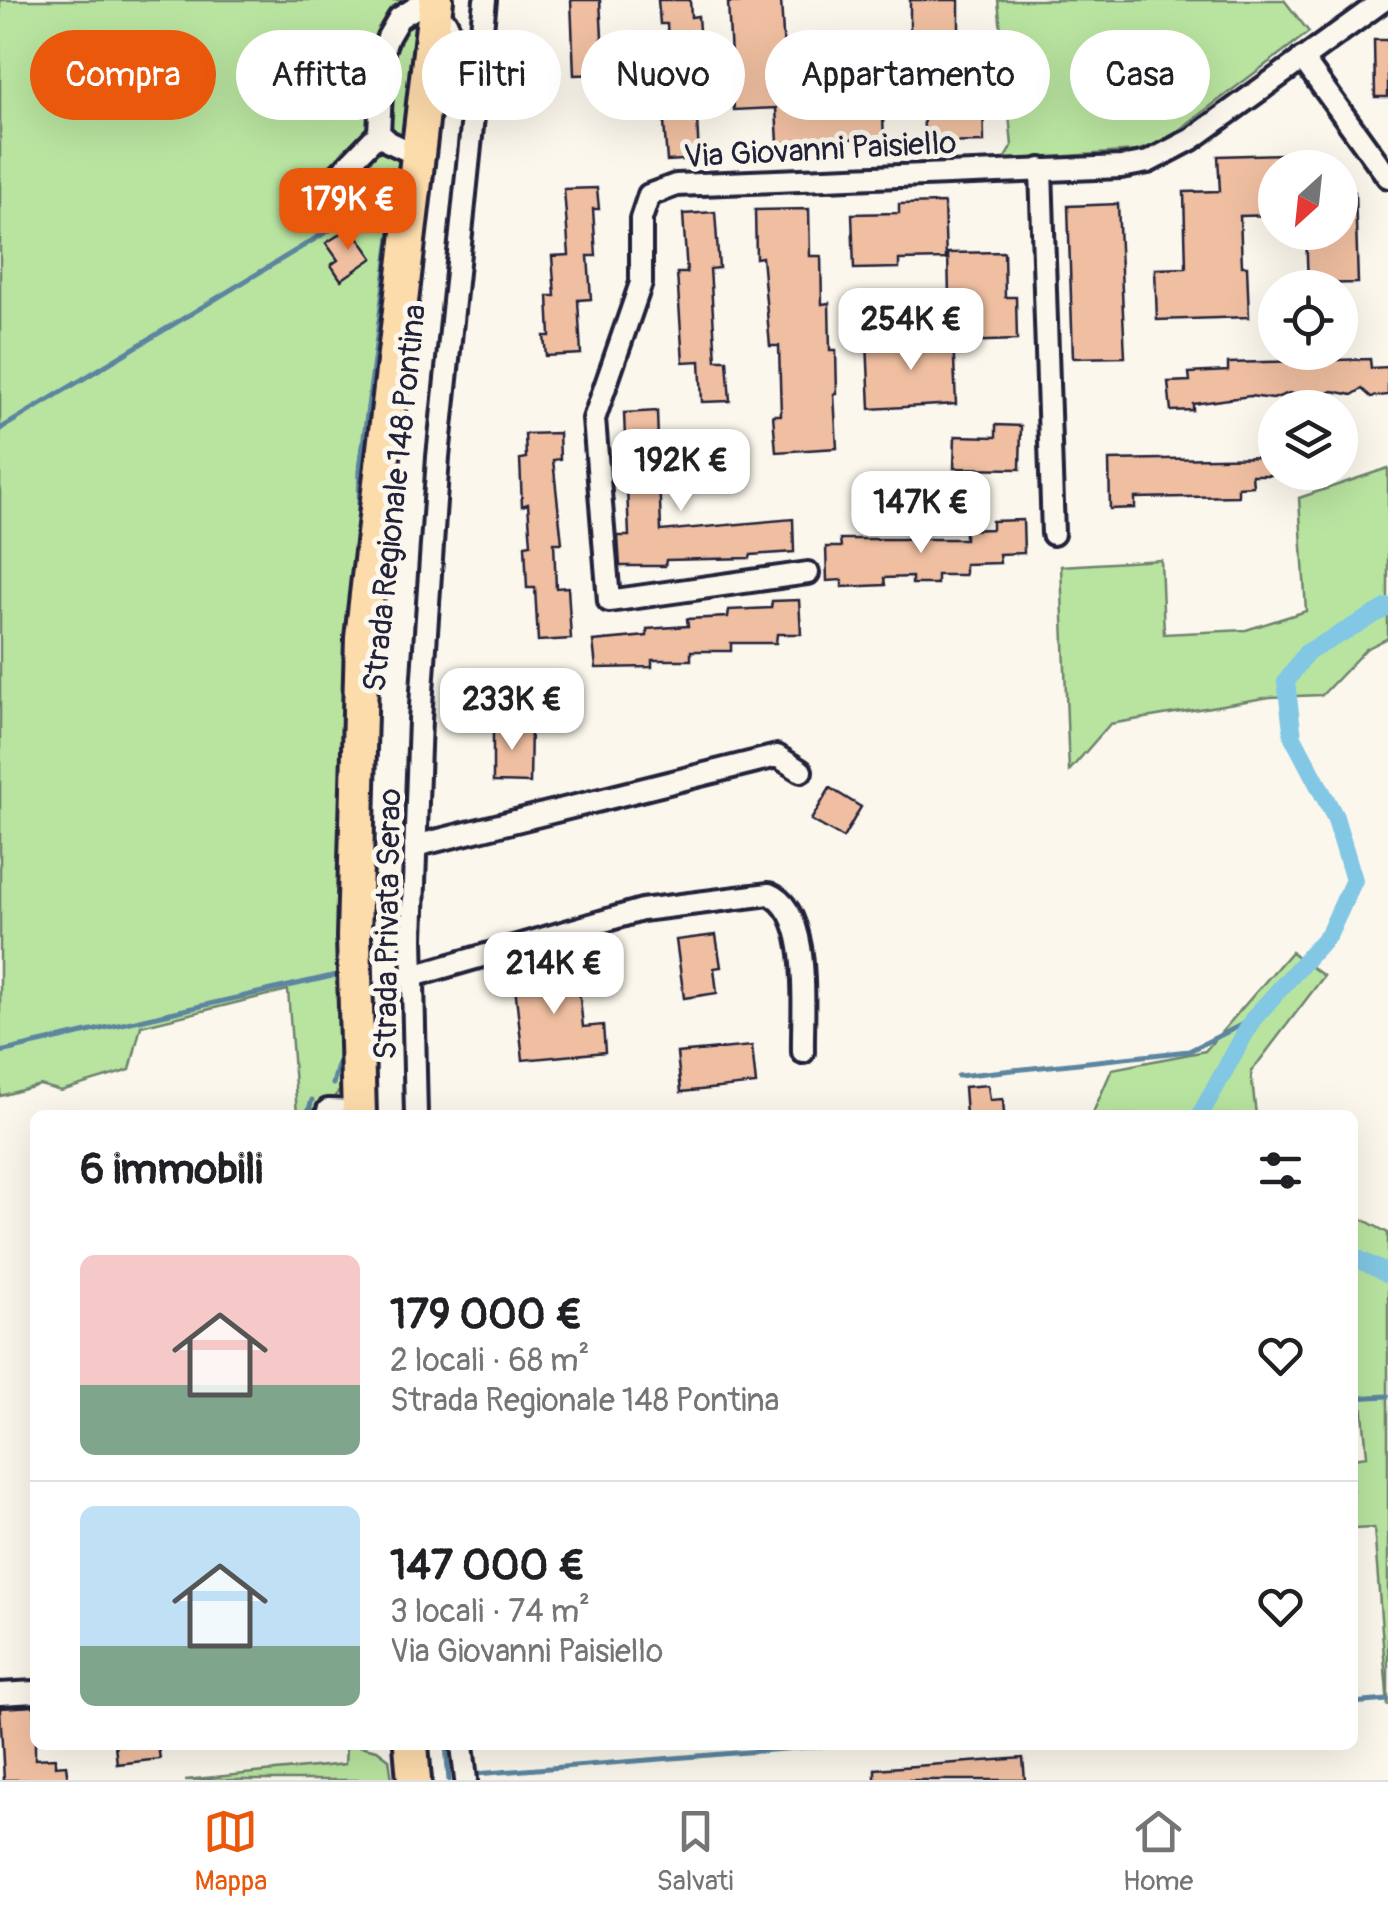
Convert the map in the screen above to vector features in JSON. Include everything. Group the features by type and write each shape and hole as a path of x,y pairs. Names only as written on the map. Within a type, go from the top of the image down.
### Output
{"main road":[{"name":"Strada Regionale 148 Pontina","path":"349,1110 362,638 395,144 440,5"},
{"name":"Strada Regionale 148 Pontina","path":"358,818 440,5"},
{"path":"411,1750 414,1780"}],"street":[{"path":"482,30 485,0"},
{"name":"Via Giovanni Paisiello","path":"808,573 609,601 594,419 641,282 641,219 648,195 676,185 1121,167 1148,162 1192,139 1384,0"},
{"name":"Strada Privata Serao","path":"440,5 451,30"},
{"name":"Strada Regionale 148 Pontina","path":"395,144 383,51 399,18 440,5"},
{"path":"1302,58 1388,176"},
{"name":"Strada Privata Serao","path":"416,1110 415,846 438,457 472,120"},
{"path":"346,210 324,190 395,144"},
{"path":"1041,169 1054,534"},
{"path":"415,846 777,756 801,771"},
{"path":"413,976 642,910 769,894 783,900 793,914 800,940 803,1052"},
{"path":"0,1694 30,1692"},
{"path":"463,1750 466,1780"}],"green space":[{"path":"0,0 418,0 363,522 343,1085 329,1101 308,1110 297,1110 288,990 141,1026 130,1070 61,1091 40,1085 0,1096"},
{"path":"998,0 1284,0 1309,32 1210,107 1210,30 1070,30 1070,120 1192,120 1163,142 1136,151 1003,161 1012,146 1010,120 1050,120 1050,30 1001,30"},
{"path":"1388,468 1388,638 1366,649 1322,695 1270,697 1110,724 1069,771 1061,566 1161,560 1164,634 1246,630 1306,611 1299,498 1323,490 1358,490 1358,478"},
{"path":"1291,952 1324,976 1251,1072 1255,1110 1094,1110 1112,1069 1205,1051"},
{"path":"1358,1217 1388,1233 1388,1707 1374,1528 1358,1529 1358,1457 1367,1456 1362,1401 1358,1400"},
{"path":"346,1750 377,1750 389,1759 392,1780 185,1780 345,1764"}],"building":[{"path":"571,0 600,0 602,30 581,30 581,75 574,75"},
{"path":"658,0 690,0 691,17 698,16 699,30 667,30 667,24 660,24"},
{"path":"781,0 783,30 765,30 765,109 745,109 745,30 730,30 728,3"},
{"path":"910,0 959,0 959,30 910,30"},
{"path":"1374,40 1388,40 1388,97 1375,97"},
{"path":"664,120 697,120 699,159 667,161"},
{"path":"777,120 883,120 884,137 778,143"},
{"path":"924,120 984,120 984,142 924,143"},
{"path":"1258,155 1258,215 1240,216 1249,317 1157,320 1155,269 1186,268 1184,192 1220,191 1218,156"},
{"path":"597,188 599,209 593,209 596,256 588,256 591,299 578,300 581,354 546,356 544,336 550,336 548,296 555,296 552,256 569,255 564,189"},
{"path":"944,203 946,259 899,260 899,268 854,269 852,214 899,213 899,204"},
{"path":"1118,204 1125,357 1073,358 1068,206"},
{"path":"809,209 810,256 821,256 822,304 829,303 830,350 836,350 837,448 776,452 773,415 781,415 779,346 770,346 762,257 756,258 755,210"},
{"path":"715,212 719,268 710,269 716,360 727,360 730,401 702,402 700,361 683,362 677,273 687,273 683,214"},
{"path":"351,227 373,258 341,280 331,265 338,260 326,243"},
{"path":"1307,250 1357,250 1358,270 1307,270"},
{"path":"1004,252 1005,297 1016,297 1017,340 960,342 958,296 949,296 948,253"},
{"path":"953,338 956,404 870,409 867,341"},
{"path":"1358,359 1370,359 1371,368 1388,367 1388,395 1371,397 1362,389 1258,390 1258,397 1193,404 1193,410 1171,411 1168,382 1190,381 1189,373 1228,371 1228,363 1258,362 1258,370 1358,370"},
{"path":"657,411 661,531 793,519 794,552 750,558 666,560 665,566 620,566 618,536 629,536 624,413"},
{"path":"996,425 1021,426 1020,469 954,468 955,436 996,437"},
{"path":"559,433 560,459 553,460 562,543 554,543 556,588 568,587 571,639 538,641 535,588 527,588 525,545 531,544 528,504 522,506 520,459 526,458 525,434"},
{"path":"1258,457 1258,475 1252,475 1253,486 1238,487 1238,496 1135,498 1135,508 1110,509 1109,460"},
{"path":"1023,520 1024,553 999,554 1000,563 965,564 965,575 937,575 937,584 912,584 912,577 884,578 885,585 842,587 842,580 827,581 826,547 841,547 840,539 965,539 965,530 992,529 992,521"},
{"path":"799,600 801,634 777,634 776,643 731,643 731,651 691,651 691,660 652,660 652,667 596,668 593,641 647,636 647,629 688,626 687,619 728,617 729,610 771,608 772,601"},
{"path":"493,723 531,724 530,783 493,782"},
{"path":"830,788 861,807 843,838 811,820"},
{"path":"716,935 721,967 714,968 717,993 684,998 676,940"},
{"path":"577,970 583,1027 603,1025 605,1052 523,1060 514,977"},
{"path":"752,1046 756,1084 681,1092 677,1053"},
{"path":"988,1085 990,1100 1003,1099 1004,1110 966,1110 964,1087"},
{"path":"30,1706 30,1750 35,1750 35,1759 55,1758 55,1766 66,1765 68,1780 4,1780 0,1708"},
{"path":"116,1750 159,1750 160,1759 117,1764"},
{"path":"1023,1758 1025,1780 875,1780 875,1769"}],"waterway":[{"path":"402,141 410,83"},
{"path":"358,534 360,468 401,152"},
{"path":"0,429 396,190"},
{"path":"1203,1110 1253,1019 1329,934 1354,880 1335,817 1293,737 1286,682 1306,653 1388,607"},
{"path":"0,1052 341,974"},
{"path":"958,1076 1189,1051 1253,1019"},
{"path":"333,1084 341,1054"},
{"path":"309,1110 312,1100"},
{"path":"1358,1259 1388,1274"},
{"path":"1358,1398 1388,1396"},
{"path":"1358,1702 1388,1700"},
{"path":"446,1750 449,1780"},
{"path":"476,1774 771,1750"}]}
